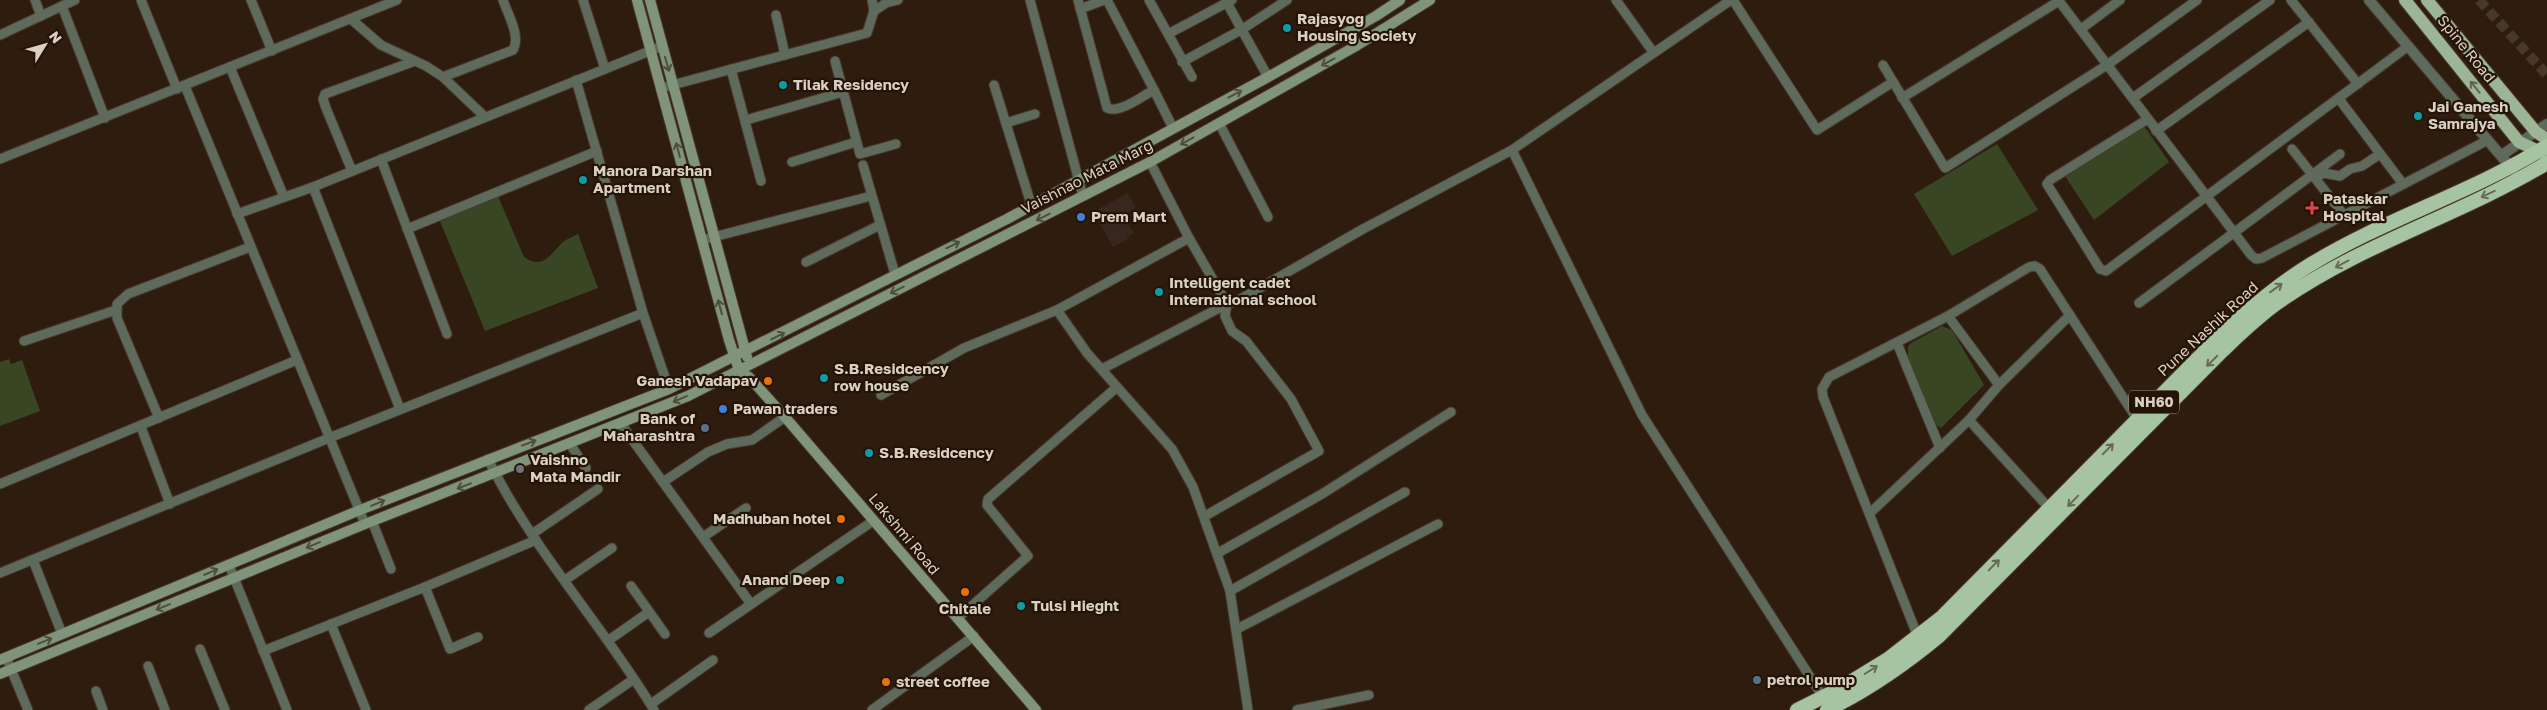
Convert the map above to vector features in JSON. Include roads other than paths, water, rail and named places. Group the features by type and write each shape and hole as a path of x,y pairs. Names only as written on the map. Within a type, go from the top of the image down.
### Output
{"highway":[{"name":"Pune Nashik Road","path":"1797,710 1825,703 1874,684 1907,662 1939,636 2225,348 2280,301 2352,259 2516,173 2544,151"},
{"name":"Pune Nashik Road","path":"1825,703 1918,637 1967,592 2237,320 2278,286 2346,246 2516,173 2547,163"}],"main road":[{"path":"637,0 734,358 740,370"},
{"path":"650,0 713,238 750,365 750,377"},
{"name":"Vaishnao Mata Marg","path":"3,658 360,510 669,389 746,352 1078,181 1268,77 1400,0"},
{"name":"Vaishnao Mata Marg","path":"0,674 368,522 495,474 688,396 1150,162 1356,46 1430,0"},
{"name":"Spine Road","path":"2405,0 2519,142 2544,151"},
{"name":"Spine Road","path":"2428,0 2541,136"},
{"name":"Lakshmi Road","path":"740,370 750,377 785,417 1036,710"}],"street":[{"path":"35,0 41,16"},
{"path":"0,35 75,0"},
{"path":"141,0 238,214 360,510 368,522 391,569"},
{"path":"251,0 272,51"},
{"path":"0,159 397,0"},
{"path":"442,77 513,50 517,43 503,0"},
{"path":"583,0 604,69"},
{"path":"661,88 867,33 874,11 872,0"},
{"path":"874,11 886,3 898,0"},
{"path":"1030,0 1083,196"},
{"path":"1154,90 1119,109 1112,110 1107,108 1079,5 1106,0 1154,90 1173,128"},
{"path":"1149,0 1192,77"},
{"path":"1182,62 1241,30 1287,0"},
{"path":"1616,0 1653,52"},
{"path":"1102,369 1227,304 1251,294 1363,229 1512,150 1653,52 1732,0 1817,130 1893,82"},
{"path":"2081,29 2120,0"},
{"path":"1883,65 1945,168 2107,65 2197,0"},
{"path":"2133,98 2270,0"},
{"path":"2291,0 2358,84"},
{"path":"2369,0 2516,173"},
{"path":"1902,98 2059,1 2256,259 2262,258 2488,140"},
{"path":"1168,34 1230,2 1241,30 1268,77"},
{"path":"62,6 105,118"},
{"path":"776,14 785,55"},
{"path":"351,19 381,45 415,61 442,77 486,117"},
{"path":"2156,130 2308,22"},
{"path":"238,214 313,187 662,46"},
{"path":"2148,118 2050,180 2047,184 2100,269 2106,271 2407,47"},
{"path":"352,171 326,108 323,99 325,94 415,61"},
{"path":"834,62 860,154 896,144"},
{"path":"230,68 284,197"},
{"path":"731,69 761,182"},
{"path":"576,80 643,313 669,389"},
{"path":"994,85 1031,204"},
{"path":"746,120 843,92"},
{"path":"2339,99 2403,184"},
{"path":"1006,123 1035,114"},
{"path":"1219,124 1268,217"},
{"path":"2502,155 2519,142 2541,136 2547,124"},
{"path":"792,162 856,142"},
{"path":"2292,149 2344,215"},
{"path":"1512,150 1642,414 1825,703"},
{"path":"407,229 596,151"},
{"path":"2139,304 2234,232 2314,176 2340,154"},
{"path":"2314,176 2323,173 2340,176 2350,169 2362,166 2380,154"},
{"path":"381,159 447,334"},
{"path":"1150,162 1189,238 1227,304 1225,316 1232,331 1246,342 1291,399 1319,451 1205,516"},
{"path":"863,165 895,274"},
{"path":"313,187 400,409"},
{"path":"702,240 871,196"},
{"path":"806,262 880,225"},
{"path":"881,395 964,348 1057,310 1189,238"},
{"path":"160,418 116,310 117,304 128,294 250,247"},
{"path":"1918,637 1822,388 1828,377 1948,316 2035,266 2040,269 2137,419"},
{"path":"24,340 116,310"},
{"path":"1057,310 1102,369 1172,449 1194,487 1230,591 1248,710"},
{"path":"0,573 400,409 643,313"},
{"path":"1870,513 1969,420 1999,384 2070,315"},
{"path":"1948,316 1999,384"},
{"path":"1897,343 1940,448"},
{"path":"0,484 141,427 297,360"},
{"path":"958,618 1028,556 988,505 988,499 1118,387"},
{"path":"1218,553 1330,489 1450,412"},
{"path":"663,482 708,452 727,444 752,440 785,417"},
{"path":"1969,420 2049,508"},
{"path":"621,424 750,604"},
{"path":"141,427 170,504"},
{"path":"570,444 586,468"},
{"path":"488,459 495,474 534,537 609,640 653,707 713,660"},
{"path":"263,651 425,587 534,537 598,489"},
{"path":"1230,591 1405,492"},
{"path":"703,537 746,508"},
{"path":"709,633 873,521"},
{"path":"1237,629 1438,524"},
{"path":"565,580 612,548"},
{"path":"33,560 62,634"},
{"path":"229,564 287,710"},
{"path":"631,586 664,634"},
{"path":"425,587 450,649 478,637"},
{"path":"609,640 650,612"},
{"path":"331,624 366,710"},
{"path":"872,710 974,636"},
{"path":"200,649 226,710"},
{"path":"3,658 11,669 28,710"},
{"path":"148,666 165,710"},
{"path":"589,710 634,679"},
{"path":"96,691 103,710"},
{"path":"1297,710 1369,695"}],"tunnel":[{"path":"2479,0 2547,75"}],"place":[{"name":"Rajasyog Housing Society","path":"1287,28"},
{"name":"Tilak Residency","path":"783,85"},
{"name":"Jai Ganesh Samrajya","path":"2418,116"},
{"name":"Manora Darshan Apartment","path":"583,180"},
{"name":"Pataskar Hospital","path":"2312,208"},
{"name":"Prem Mart","path":"1081,217"},
{"name":"Intelligent cadet International school","path":"1159,292"},
{"name":"S.B.Residcency row house","path":"824,378"},
{"name":"Ganesh Vadapav","path":"768,381"},
{"name":"Pawan traders","path":"723,409"},
{"name":"Bank of Maharashtra","path":"705,428"},
{"name":"S.B.Residcency","path":"869,453"},
{"name":"Vaishno Mata Mandir","path":"520,469"},
{"name":"Madhuban hotel","path":"841,519"},
{"name":"Anand Deep","path":"840,580"},
{"name":"Chitale","path":"965,592"},
{"name":"Tulsi Hieght","path":"1021,606"},
{"name":"petrol pump","path":"1757,680"},
{"name":"street coffee","path":"886,682"}]}
